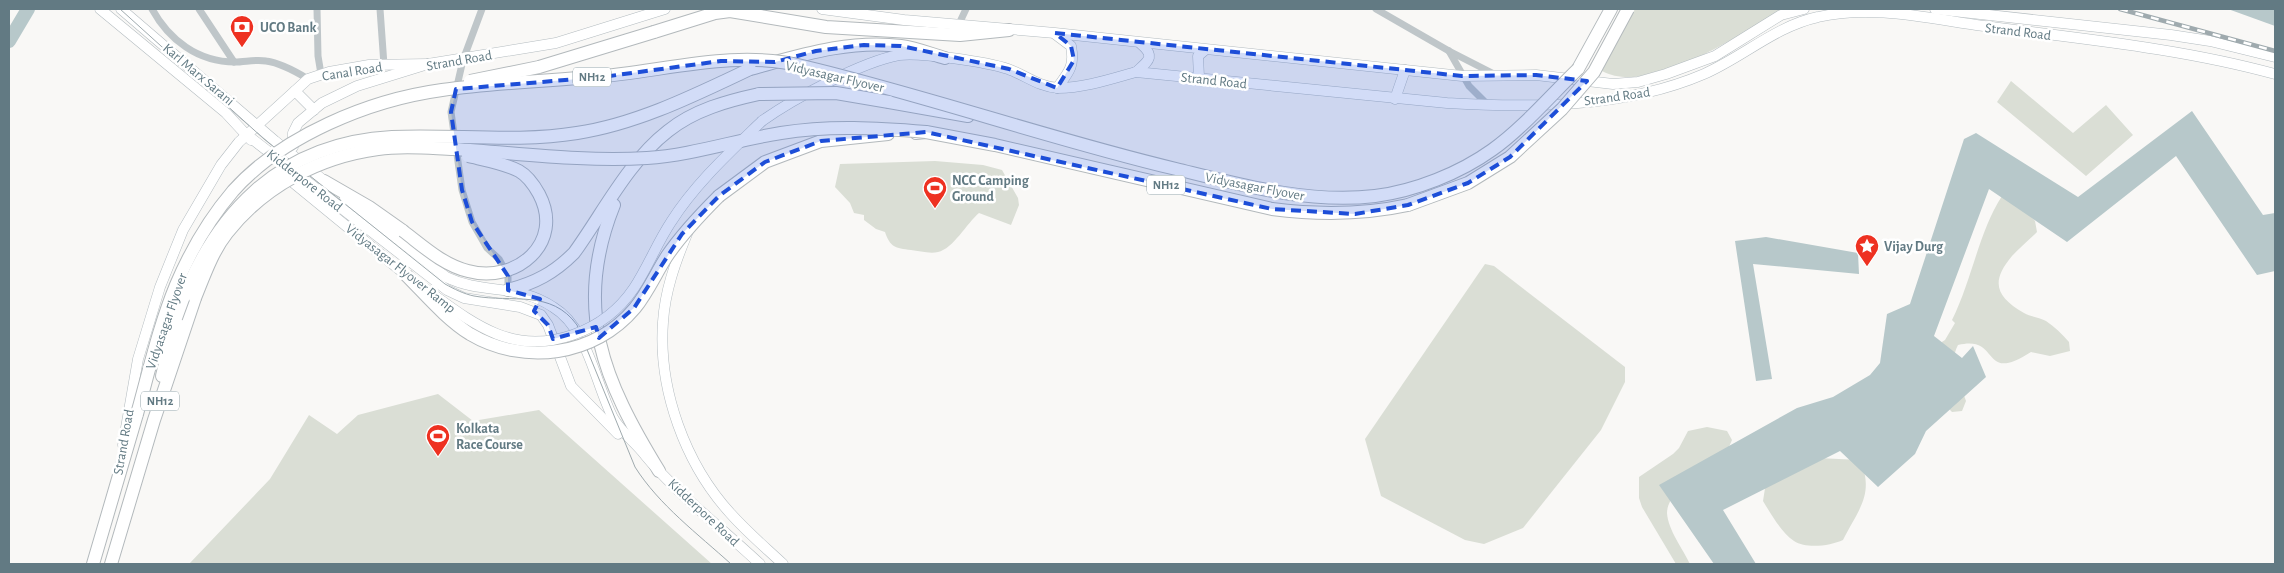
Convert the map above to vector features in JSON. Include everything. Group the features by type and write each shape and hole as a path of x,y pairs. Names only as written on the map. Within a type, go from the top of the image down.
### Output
{"highway":[{"name":"Vidyasagar Flyover","path":"114,493 161,327 176,285 199,239 234,191 274,155 298,139 345,117 382,104 441,90 602,77 721,61 757,60 798,64 945,104 1100,151 1208,177 1299,196 1337,199 1378,196 1435,179 1464,167 1494,149 1578,69 1611,9"},
{"name":"Vidyasagar Flyover","path":"111,564 154,420 195,298 212,257 226,234 245,212 279,184 310,168 349,155 379,148 439,149 611,159 646,158 678,155 782,133 870,127 926,132 995,145 1272,209 1314,214 1381,211 1408,205 1468,183 1510,157 1562,109 1594,72 1628,9"},
{"path":"441,90 478,79 539,67 715,13 730,12 835,28 960,35 1009,30"},
{"path":"154,420 166,354 176,318 187,286 205,250 236,207 254,190 283,169 307,156 337,146 390,137 548,137 605,128 658,110 750,69 816,51 864,46 901,46 946,58"},
{"path":"508,290 529,285 547,276 574,253 646,152 668,131 698,113 729,100 760,94 836,93 996,121"},
{"path":"406,275 452,321 471,334 510,350 538,354 581,346 596,340 634,308 666,257 690,226 718,196 765,162 821,141 867,135 926,132"},
{"path":"324,181 369,207 448,263 466,271 485,275 506,273 526,261 542,245 547,223 542,201 533,184 520,172 493,162 439,149"},
{"path":"623,182 601,240 593,298 595,324 609,371 624,411 660,471"},
{"name":"NH12","path":"93,564 114,493"}],"main road":[{"name":"Karl Marx Sarani","path":"121,9 275,141"},
{"name":"Strand Road","path":"295,158 293,133 298,123 322,103 357,86 428,64 463,60 556,43 665,9"},
{"name":"Strand Road","path":"822,9 958,26 1054,34 1462,76 1536,75 1613,84 1638,82 1715,56 1781,15 1804,9"},
{"name":"Strand Road","path":"1935,9 2171,35 2210,41 2275,57"},
{"path":"103,10 226,113 247,135"},
{"name":"Strand Road","path":"946,58 1009,69 1032,82 1057,88 1097,83 1136,72 1199,77 1395,99 1488,106 1585,102 1647,93 1683,82 1722,65 1787,27 1819,16 1849,13 1897,14 2200,55 2275,74"},
{"path":"1054,34 1071,46 1074,60 1069,72 1057,88"},
{"path":"1136,72 1150,57 1148,50 1141,44"},
{"path":"1199,77 1198,56 1205,50"},
{"name":"Vidyasagar Flyover Ramp","path":"247,135 284,174 325,208 406,275 474,323 500,335 543,341 568,337 587,330 610,315 633,289 671,222 691,195 714,167 762,121 820,87 864,67 900,55 946,58"},
{"name":"Canal Road","path":"308,79 321,74 369,65 428,64"},
{"path":"1395,99 1406,70"},
{"name":"Strand Road","path":"114,493 138,359 160,286 183,230 221,165 247,135 308,79"},
{"path":"295,91 314,110"},
{"name":"Kidderpore Road","path":"247,135 447,290 464,298 534,311 548,325 571,386 648,460"},
{"name":"Kidderpore Road","path":"275,141 446,277 463,285 476,288 526,293 540,299 563,314 577,330 614,420 648,460 760,564"},
{"path":"690,226 671,275 663,321 664,365 671,403 686,442 714,492 731,514 783,564"},
{"path":"534,311 540,299"}],"street":[{"name":"Canal Road","path":"152,9 167,32 188,49 209,57 234,62 265,60 291,69 308,79"},
{"path":"199,9 234,62"},
{"path":"317,9 318,56 321,74"},
{"path":"380,9 384,65"},
{"path":"482,9 463,60 451,112 462,190 472,222 487,248 499,259 508,276 508,290"},
{"path":"958,26 966,9"},
{"path":"1376,9 1449,51 1499,76"},
{"path":"1449,51 1462,76 1488,106"}],"highlighted area":[{"path":"1055,33 1462,76 1536,75 1587,81 1510,157 1468,183 1408,205 1355,214 1272,209 926,132 821,141 765,162 719,196 682,234 634,308 599,338 596,327 553,339 548,325 534,311 540,299 508,290 508,276 472,222 462,190 451,112 456,89 602,77 721,61 775,62 816,51 864,45 901,46 1009,69 1057,88 1074,60 1071,46"}],"shaded area":[{"path":"1635,9 1783,9 1720,46 1695,59 1669,69 1645,76 1622,77 1602,71"},
{"path":"2228,9 2275,9 2275,26"},
{"path":"2011,81 2073,133 2106,105 2133,135 2086,176 1997,102"},
{"path":"2192,111 2263,215 2275,213 2275,271 2257,275 2176,156 2067,242 1989,189 1934,336 1962,358 1973,346 1986,377 1926,431 1915,454 1878,487 1840,451 1723,510 1756,564 1714,564 1659,485 1797,408 1833,397 1870,375 1880,363 1887,314 1910,304 1964,139 1976,133 2078,197"},
{"name":"NCC Camping Ground","path":"935,161 983,165 1002,170 1018,198 1019,205 1011,225 979,213 944,250 932,253 901,248 891,244 885,232 876,229 864,220 864,215 854,213 850,203 835,187 840,164"},
{"path":"2002,196 2013,196 2035,221 2037,232 2005,265 1999,281 2002,295 2024,313 2043,320 2061,333 2069,342 2070,351 2050,356 2031,352 2015,361 2004,363 1997,361 1980,346 1971,343 1958,345 1954,359 1955,366 1966,401 1962,411 1952,412 1918,377 1937,345 1945,340 1955,323 1952,320 1965,289 1981,240"},
{"path":"1766,237 1858,253 1859,274 1753,264 1772,379 1756,381 1735,241"},
{"path":"1485,264 1494,266 1625,367 1625,382 1601,430 1523,528 1484,544 1465,540 1381,496 1365,439"},
{"name":"Kolkata Race Course","path":"438,394 473,421 539,410 712,564 189,564 270,479 309,415 337,434 358,415"},
{"path":"1707,427 1727,431 1732,440 1728,449 1675,494 1670,503 1667,513 1670,526 1690,564 1676,564 1642,507 1639,498 1639,477 1673,454 1679,448 1688,431"},
{"path":"1818,458 1860,460 1866,483 1863,502 1843,540 1832,544 1811,546 1799,544 1785,533 1763,501 1766,482"}],"waterway":[{"path":"9,41 28,9"}],"tram line":[{"path":"120,9 264,139 445,284 474,296 543,302 555,306 567,314 577,325 635,467 655,494 731,564"}],"railway":[{"path":"2120,9 2275,51"}],"place":[{"name":"UCO Bank","path":"242,48"},
{"name":"NCC Camping Ground","path":"935,209"},
{"name":"Vijay Durg","path":"1867,267"},
{"name":"Kolkata Race Course","path":"438,457"}]}
